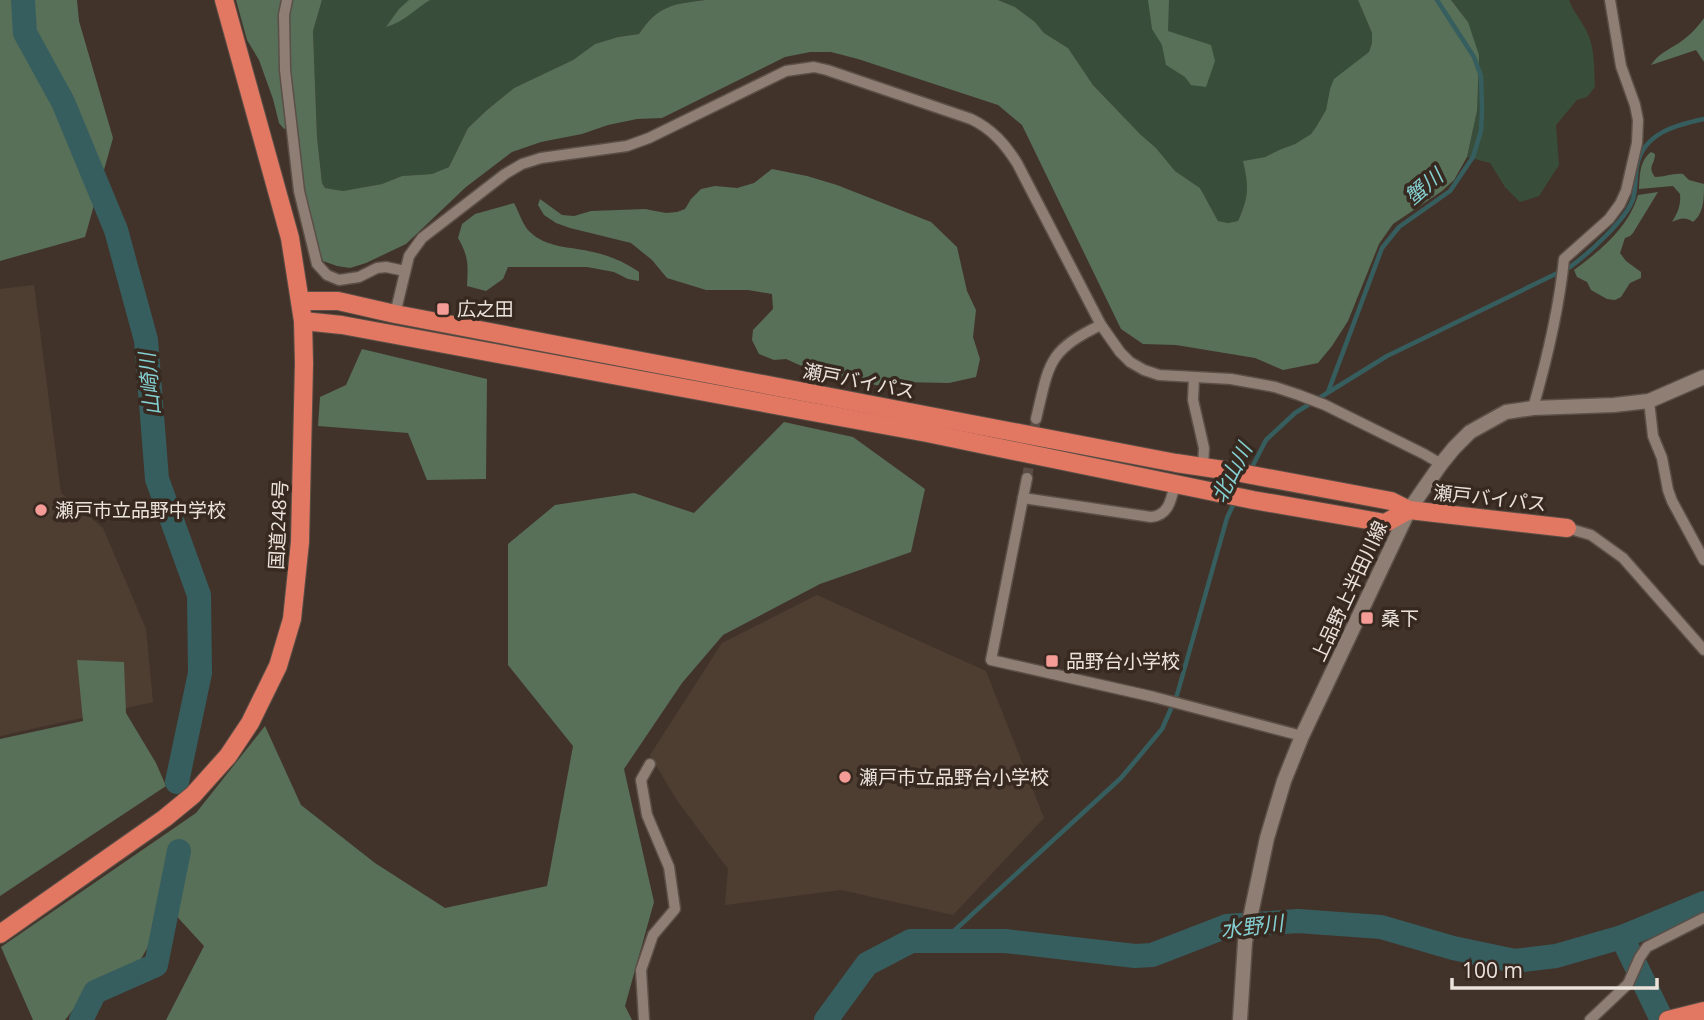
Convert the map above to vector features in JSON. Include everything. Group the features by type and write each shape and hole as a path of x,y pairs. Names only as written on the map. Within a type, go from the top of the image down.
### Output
{"highway":[{"name":"国道248号","path":"0,934 165,818 193,795 228,757 250,723 278,666 292,619 300,542 303,321 290,238 224,0"},
{"name":"瀬戸バイパス","path":"300,301 338,301 1176,463 1391,501 1409,510 1567,528"},
{"name":"瀬戸バイパス","path":"303,321 342,325 914,431 1217,493 1385,523 1409,510"},
{"path":"1671,1020 1704,1011"}],"street":[{"path":"287,0 284,15 285,71 299,191 317,264 327,275 339,280 359,277 377,268 405,271"},
{"path":"1533,408 1546,361 1564,259 1600,228 1620,204 1626,191 1637,143 1638,120 1621,66 1610,0"},
{"path":"395,314 409,256 422,239 505,174 522,164 541,158 627,146 649,138 786,71 814,67 971,119 998,137 1017,163 1101,325 1130,362 1158,375 1231,379 1299,394 1441,464"},
{"path":"1036,419 1052,361 1060,350 1072,341 1101,325"},
{"name":"上品野上半田川線","path":"1240,1020 1245,942 1267,838 1284,781 1302,736 1409,510 1441,464 1470,432 1506,412 1649,401 1704,377"},
{"path":"1194,378 1193,400 1204,448 1203,467"},
{"path":"1649,401 1653,436 1662,458 1668,490 1704,560"},
{"path":"1027,478 991,660 1154,697 1302,736"},
{"path":"1023,498 1151,517 1166,512 1175,484"},
{"path":"1567,528 1591,535 1623,558 1704,650"},
{"path":"644,1020 641,970 653,935 675,909 669,867 647,815 640,780 650,764"},
{"path":"1590,1020 1628,984 1647,947 1704,918"}],"shaded area":[{"name":"瀬戸市立品野中学校","path":"34,285 61,493 103,528 146,629 153,702 0,736 0,289"},
{"name":"瀬戸市立品野台小学校","path":"817,595 986,671 1044,818 953,915 841,890 725,905 728,869 676,799 650,755 722,643"}],"green space":[{"path":"0,0 77,0 79,21 113,138 85,237 0,261"},
{"path":"236,0 284,0 289,127 284,129 279,123 259,60 247,40"},
{"path":"289,0 322,0 313,31 317,137 322,183 325,188 343,191 382,184 402,176 432,174 449,167 468,128 514,88 573,60 595,44 639,34 653,17 667,8 705,0 998,0 1015,7 1035,22 1044,33 1068,48 1093,85 1156,148 1175,171 1200,188 1218,221 1228,223 1238,221 1246,198 1243,161 1265,157 1311,134 1326,110 1334,79 1369,52 1372,33 1358,0 1451,0 1468,22 1479,55 1477,111 1467,157 1454,180 1393,224 1379,244 1348,321 1332,346 1318,363 1283,370 1255,358 1176,345 1143,344 1121,329 1022,125 998,105 831,52 810,52 785,57 662,118 637,119 608,125 512,152 466,187 406,244 350,268 323,261 302,191 289,74 286,20"},
{"path":"322,0 705,0 668,8 653,17 639,34 595,44 573,60 514,88 468,128 449,167 432,174 402,176 382,184 343,191 325,188 322,183 317,137 313,31"},
{"path":"409,0 430,0 404,19 386,27 399,9"},
{"path":"998,0 1358,0 1372,33 1372,43 1369,52 1330,89 1326,110 1311,134 1265,157 1244,161 1246,198 1238,221 1228,223 1218,221 1200,188 1175,171 1156,148 1093,85 1068,48 1044,33 1035,22 1015,7"},
{"path":"1148,0 1169,0 1168,31 1211,45 1215,61 1206,87 1191,85 1185,77 1166,65 1162,45 1152,29"},
{"path":"1451,0 1569,0 1589,36 1594,58 1595,87 1587,97 1577,100 1556,125 1559,165 1539,196 1520,202 1505,187 1490,163 1467,157 1477,111 1477,85 1468,22"},
{"path":"1704,18 1704,62 1696,50 1651,65 1660,55 1689,35"},
{"path":"1651,152 1655,154 1651,168 1655,177 1683,174 1689,180 1704,184 1701,210 1693,222 1683,219 1672,222 1679,208 1680,198 1673,186 1639,189 1642,164"},
{"path":"772,169 837,185 931,222 957,247 967,291 976,310 973,337 980,359 976,377 949,383 900,382 881,386 817,373 786,359 774,360 759,354 752,340 753,330 773,309 772,294 748,290 706,290 667,278 652,260 631,243 556,223 544,215 538,205 540,199 562,215 574,216 591,211 645,209 677,212 685,209 701,189 715,186 737,188 754,183"},
{"path":"1658,192 1633,233 1625,238 1620,253 1641,272 1641,278 1630,283 1621,297 1615,300 1607,299 1591,290 1587,282 1577,277 1574,270 1621,228 1638,195"},
{"path":"514,203 525,226 536,237 552,244 617,260 639,272 639,281 614,272 587,267 508,267 503,279 486,291 467,286 467,261 458,238 462,224 475,214"},
{"path":"362,349 487,379 486,479 427,480 408,433 318,426 320,397 346,385"},
{"path":"784,422 853,437 925,489 911,552 820,584 723,635 682,683 624,769 654,902 625,1006 632,1020 166,1020 204,946 170,909 138,964 87,992 65,1020 33,1020 1,947 196,813 265,726 301,805 375,863 445,908 547,886 573,746 508,665 508,544 555,505 634,493 694,513"},
{"path":"77,660 124,662 126,713 156,763 166,786 0,896 0,739 83,721"}],"waterway":[{"name":"山崎川","path":"23,0 25,33 63,102 116,230 146,340 157,479 199,595 200,673 177,782"},
{"name":"蟹川","path":"1328,392 1382,248 1399,227 1450,191 1473,157 1481,131 1481,76 1474,57 1437,0"},
{"name":"北山川","path":"1250,471 1266,440 1295,413 1387,356 1578,261 1623,217 1633,199 1640,155 1653,138 1672,128 1704,119"},
{"name":"北山川","path":"943,941 1121,778 1162,729 1177,695 1227,518 1235,501"},
{"name":"山崎川","path":"81,1020 95,992 156,965 179,851"},
{"name":"水野川","path":"826,1020 867,964 911,941 1005,941 1135,956 1152,955 1227,926 1298,921 1381,927 1453,948 1515,961 1556,956 1622,937 1704,903"},
{"path":"1622,937 1662,1020"}],"tunnel":[{"path":"1027,478 1036,419"}],"place":[{"name":"広之田","path":"443,309"},
{"name":"瀬戸市立品野中学校","path":"41,510"},
{"name":"桑下","path":"1367,618"},
{"name":"品野台小学校","path":"1052,661"},
{"name":"瀬戸市立品野台小学校","path":"845,777"}]}
